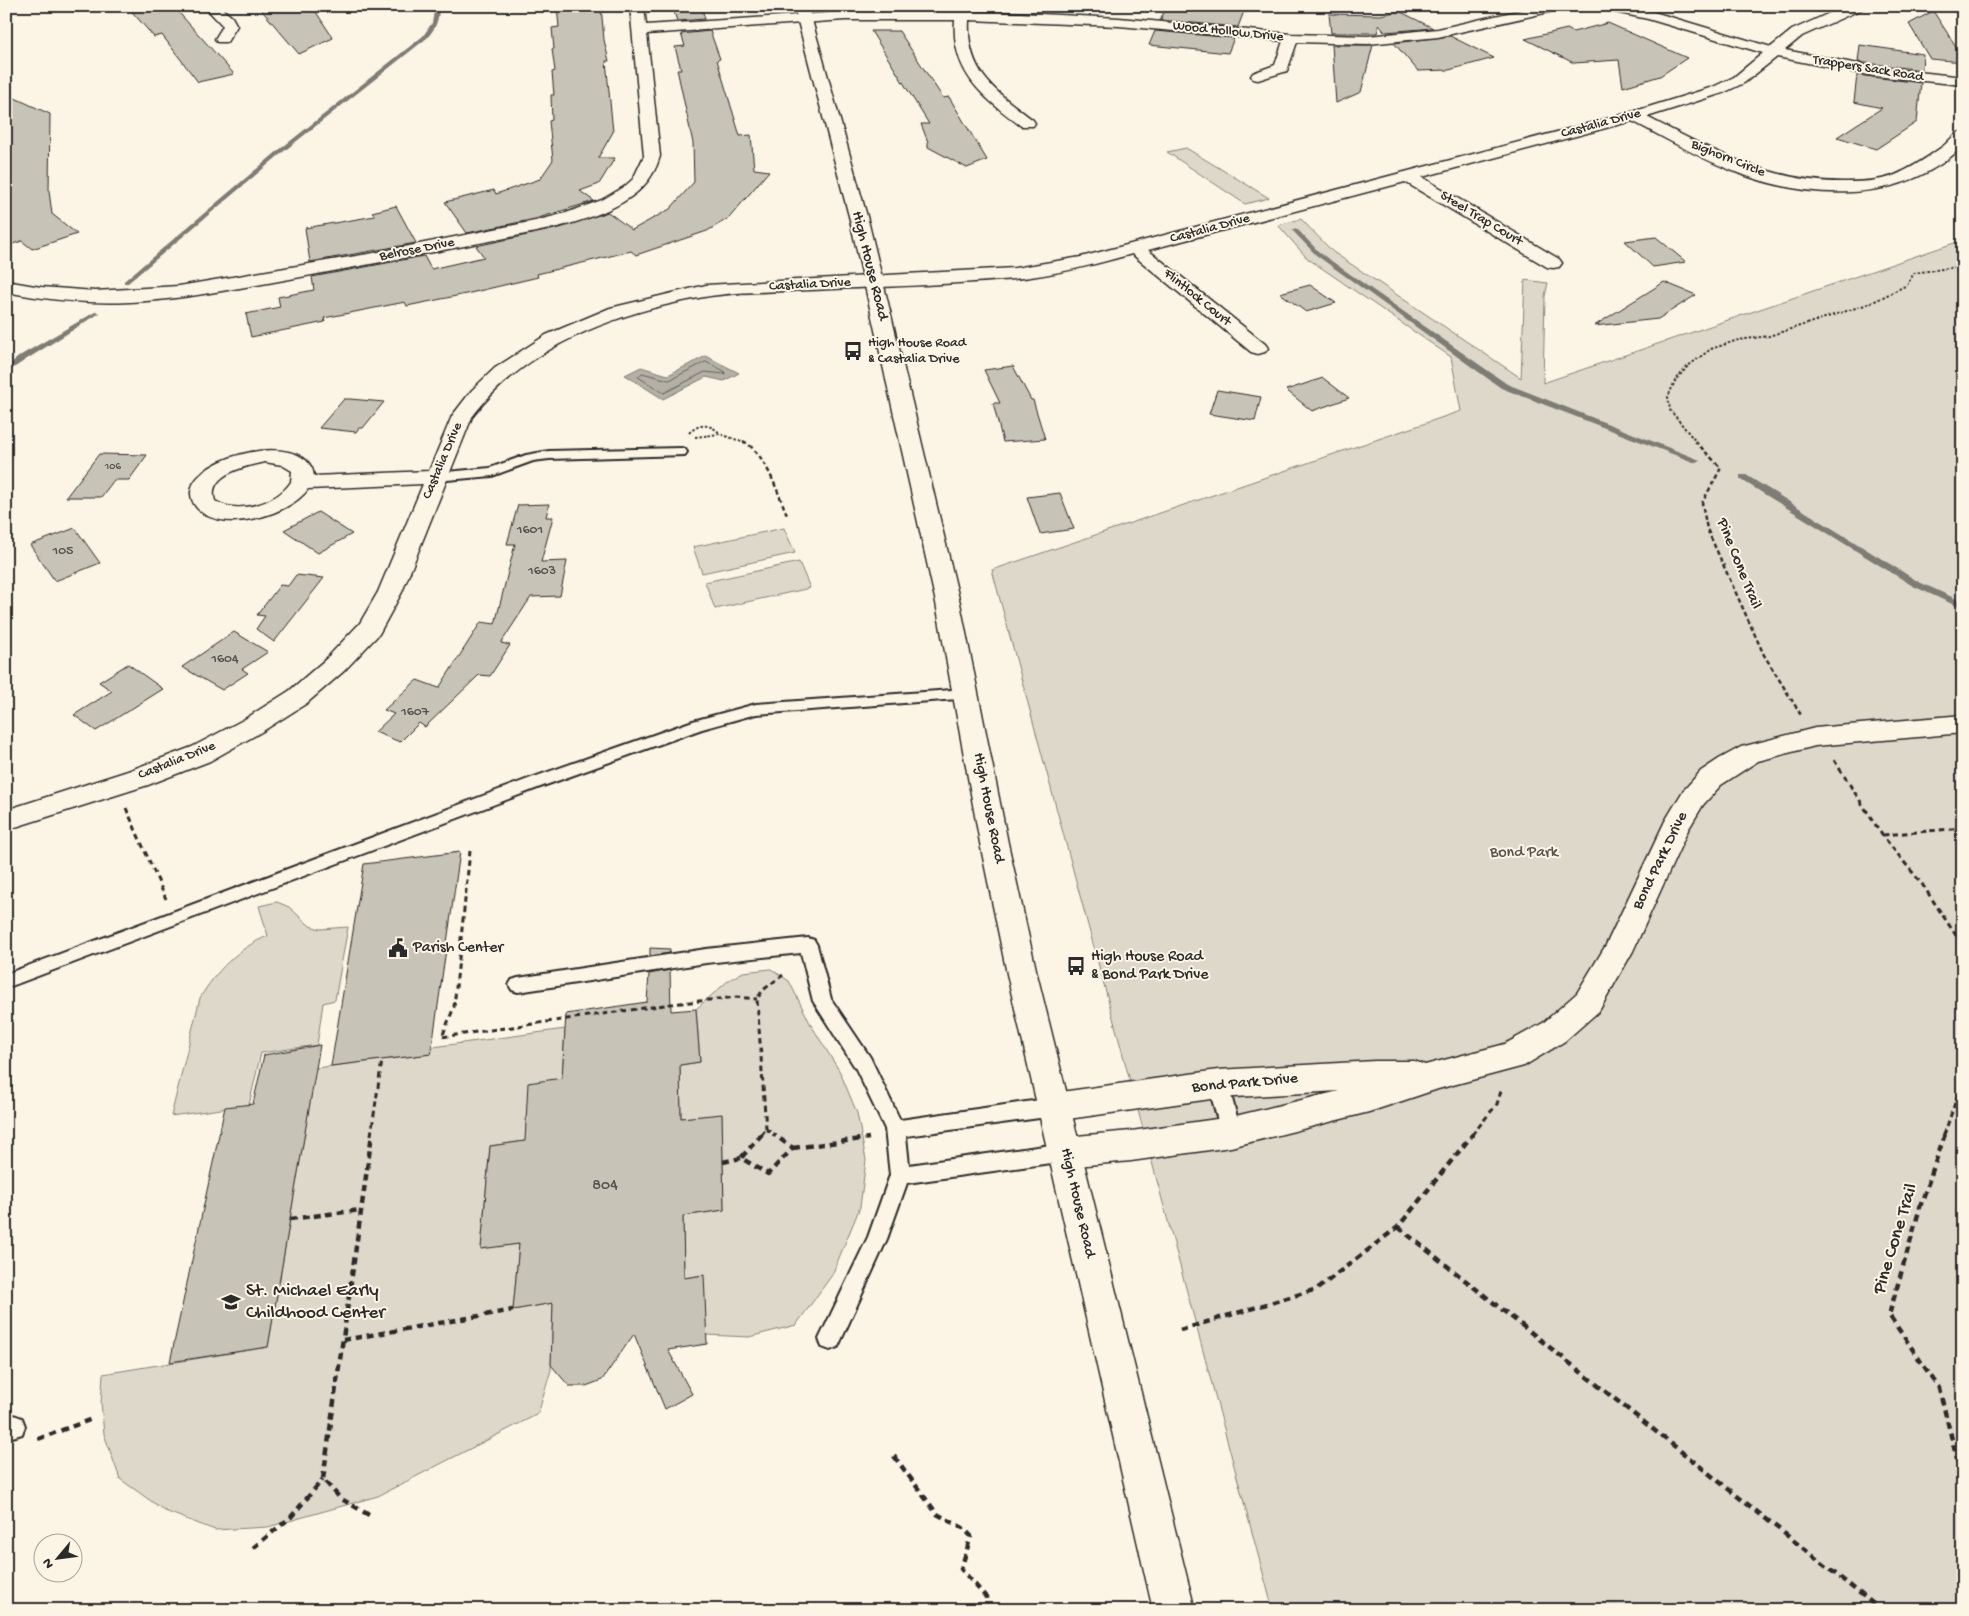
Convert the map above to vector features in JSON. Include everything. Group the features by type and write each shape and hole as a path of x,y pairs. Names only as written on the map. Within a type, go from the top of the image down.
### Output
{"street":[{"path":"210,6 227,20 230,26 222,39"},
{"name":"Belrose Drive","path":"6,286 84,297 121,297 171,293 427,249 571,216 604,204 623,195 640,182 648,170 652,156 636,6"},
{"name":"Wood Hollow Drive","path":"639,30 802,12 845,16 962,16 1102,20 1340,41 1400,38 1438,33 1558,6"},
{"path":"1605,6 1631,11 1775,52"},
{"name":"Castalia Drive","path":"6,820 138,778 201,754 298,698 335,665 370,628 390,592 462,416 502,372 553,339 618,312 706,291 1016,273 1050,268 1135,248 1634,116 1725,87 1739,80 1797,34 1857,6"},
{"path":"1477,10 1497,20"},
{"name":"High House Road","path":"802,12 873,281 942,576 994,843 1054,1107 1174,1610"},
{"path":"962,16 961,42 969,66 983,86 1027,124"},
{"path":"1258,76 1282,68 1291,38"},
{"name":"Trappers Sack Road","path":"1775,52 1868,71 1957,81"},
{"path":"1957,81 1963,96"},
{"name":"Bighorn Circle","path":"1634,116 1745,170 1787,181 1837,186 1857,186 1896,180 1914,172 1948,150 1963,136"},
{"name":"Steel Trap Court","path":"1408,176 1553,263"},
{"name":"Flintlock Court","path":"1135,248 1258,348"},
{"path":"302,483 436,477"},
{"name":"Bond Park Drive","path":"1065,1152 1131,1146 1231,1132 1369,1098 1438,1075 1513,1056 1554,1032 1588,1002 1618,952 1674,828 1693,798 1711,778 1750,754 1815,738 1839,734 1963,724"},
{"name":"Bond Park Drive","path":"1054,1107 1218,1084 1376,1075 1438,1075"}],"lane":[{"path":"436,477 492,472 530,458 548,455 681,452"},
{"path":"6,981 546,778 698,725 756,709 966,694"},
{"path":"518,985 706,956 808,945 822,1000 863,1063 895,1129 900,1175 877,1239 830,1339"},
{"path":"1218,1084 1231,1132"},
{"path":"895,1129 1054,1107"},
{"path":"900,1175 1065,1152"}],"path":[{"name":"Pine Cone Trail","path":"1963,266 1914,273 1907,285 1872,303 1769,336 1738,340 1711,349 1688,366 1675,381 1668,397 1670,410 1695,441 1721,468 1702,503 1707,529 1764,655 1815,738 1842,770 1882,835 1922,884 1963,946"},
{"path":"681,452 684,439 692,429 710,424 720,434"},
{"path":"684,439 720,434 745,442 755,449 764,463 788,517"},
{"path":"122,801 175,918"},
{"path":"1882,835 1963,828"},
{"path":"723,1162 741,1158 766,1129 757,999 763,990 782,975"},
{"path":"1180,1330 1317,1289 1398,1226 1497,1104 1513,1056"},
{"path":"253,1548 291,1517 323,1479 382,1060"},
{"name":"Pine Cone Trail","path":"1963,1080 1921,1204 1889,1315 1938,1388 1963,1483"},
{"path":"766,1129 793,1148"},
{"path":"741,1158 768,1174 793,1148 869,1138"},
{"path":"290,1219 361,1210"},
{"path":"1398,1226 1881,1610"},
{"path":"343,1340 513,1310"},
{"path":"30,1442 92,1419"},
{"path":"894,1456 937,1514 963,1528 971,1536 961,1568 986,1597 987,1610"},
{"path":"323,1479 340,1498 369,1515"}],"green space":[{"path":"1186,148 1269,198 1245,204 1167,152"},
{"name":"Bond Park","path":"1301,219 1333,252 1521,378 1525,280 1548,283 1545,296 1543,383 1963,240 1963,1610 1273,1610 992,570 1461,411 1451,357 1307,258 1278,225"},
{"path":"784,528 795,553 702,573 693,547"},
{"path":"799,562 810,588 715,609 705,582"},
{"path":"277,902 289,907 310,926 320,929 348,927 335,1000 323,1003 317,1045 261,1053 249,1105 171,1116 200,998 220,970 229,961 247,947 268,936 259,906"},
{"path":"771,969 789,981 811,1025 840,1072 857,1113 866,1160 860,1207 832,1275 796,1325 749,1337 706,1335 703,1275 684,1278 683,1216 724,1210 722,1115 681,1118 680,1065 700,1062 696,1009 729,980 743,972"},
{"path":"565,1029 562,1078 525,1141 490,1146 481,1248 519,1244 513,1310 553,1303 551,1370 538,1414 378,1496 268,1527 215,1530 165,1511 120,1479 104,1434 101,1403 103,1374 268,1347 311,1096 283,1072 431,1054 433,1047"}],"water":[{"path":"706,356 739,373 724,381 706,377 663,399 625,375 641,367 668,375"}],"building":[{"path":"127,6 173,6 234,74 198,82 162,35 154,37"},
{"path":"258,6 312,6 333,38 299,54"},
{"path":"601,6 604,40 609,61 606,61 613,132 598,158 615,158 599,184 580,191 594,201 535,219 467,233 445,202 494,190 496,194 540,179 553,160 549,121 552,120 551,95 554,95 552,72 555,71 552,28 559,27 557,7"},
{"path":"672,6 701,6 705,19 677,21"},
{"path":"1167,6 1246,6 1238,27 1160,20"},
{"path":"1399,11 1433,28 1385,32 1379,25 1377,33 1331,33 1329,14 1381,15"},
{"path":"1933,11 1963,57 1963,62 1930,59 1909,24"},
{"path":"1608,23 1687,58 1660,76 1623,87 1619,60 1574,63 1525,39 1567,29 1573,32"},
{"path":"710,31 720,59 717,60 740,136 751,135 754,169 769,171 729,218 707,231 636,255 631,251 537,274 538,277 466,294 407,306 405,302 324,318 325,322 251,337 246,314 280,307 278,297 314,290 312,277 424,256 431,269 484,257 476,246 560,228 608,212 632,230 670,209 694,182 693,143 677,69 681,69 675,47 685,46 681,34"},
{"path":"871,31 899,31 943,98 949,97 987,160 967,168 928,147 921,124 929,124"},
{"path":"1155,31 1234,38 1228,53 1149,45"},
{"path":"1450,36 1494,58 1449,70 1418,71 1394,43"},
{"path":"1332,45 1373,45 1361,92 1336,103"},
{"path":"1860,45 1923,54 1922,70 1858,62"},
{"path":"1857,75 1921,83 1917,122 1876,149 1837,137 1882,108 1854,102"},
{"path":"6,94 50,114 49,191 52,214 77,234 32,249 22,241 6,246"},
{"path":"396,206 416,243 310,262 305,228 375,216 372,212"},
{"path":"1656,237 1686,262 1653,267 1625,241"},
{"path":"1664,282 1696,295 1658,319 1594,326"},
{"path":"1310,285 1336,303 1306,312 1280,293"},
{"path":"1013,366 1031,400 1033,400 1045,439 1003,442 993,403 1000,403 984,370"},
{"path":"1323,378 1349,398 1312,411 1286,390"},
{"path":"1217,390 1261,397 1255,421 1209,414"},
{"path":"344,399 384,402 363,428 359,428 356,432 319,428"},
{"path":"99,454 147,455 129,480 114,480 101,497 66,497"},
{"path":"1060,493 1074,529 1040,534 1027,497"},
{"path":"549,504 546,517 553,517 541,562 567,561 560,596 531,597 501,643 510,645 490,676 479,675 425,727 419,723 400,742 375,732 394,714 384,710 417,680 439,688 481,622 495,624 515,544 507,544 518,505"},
{"path":"318,512 352,534 318,553 284,530"},
{"path":"75,528 100,563 55,581 30,545"},
{"path":"296,575 324,578 274,642 256,629 265,616 257,615 280,585 288,586"},
{"path":"234,632 268,652 242,669 248,673 222,690 182,667"},
{"path":"128,664 163,689 96,731 74,715 112,691 99,682"},
{"name":"Parish Center","path":"460,852 431,1054 331,1066 364,864"},
{"path":"650,948 670,949 670,953 650,956"},
{"path":"670,970 671,1011 696,1009 700,1062 680,1065 681,1118 722,1114 724,1210 683,1216 684,1278 704,1275 707,1344 668,1350 692,1394 665,1409 634,1334 602,1380 586,1386 569,1386 551,1365 553,1303 513,1310 519,1244 481,1249 490,1146 525,1141 528,1083 562,1078 566,1014 647,1002 649,974"},
{"path":"320,1045 268,1347 170,1362 225,1107 253,1104 264,1055"}],"waterway":[{"path":"126,282 281,151 425,37 435,23 437,6"},
{"path":"1295,230 1318,254 1504,386 1696,460"},
{"path":"6,371 24,357 97,313"},
{"path":"1743,477 1916,584 1963,606"}],"place":[{"name":"High House Road & Castalia Drive","path":"853,351"},
{"name":"Parish Center","path":"398,948"},
{"name":"High House Road & Bond Park Drive","path":"1076,966"},
{"name":"St. Michael Early Childhood Center","path":"231,1302"}]}
